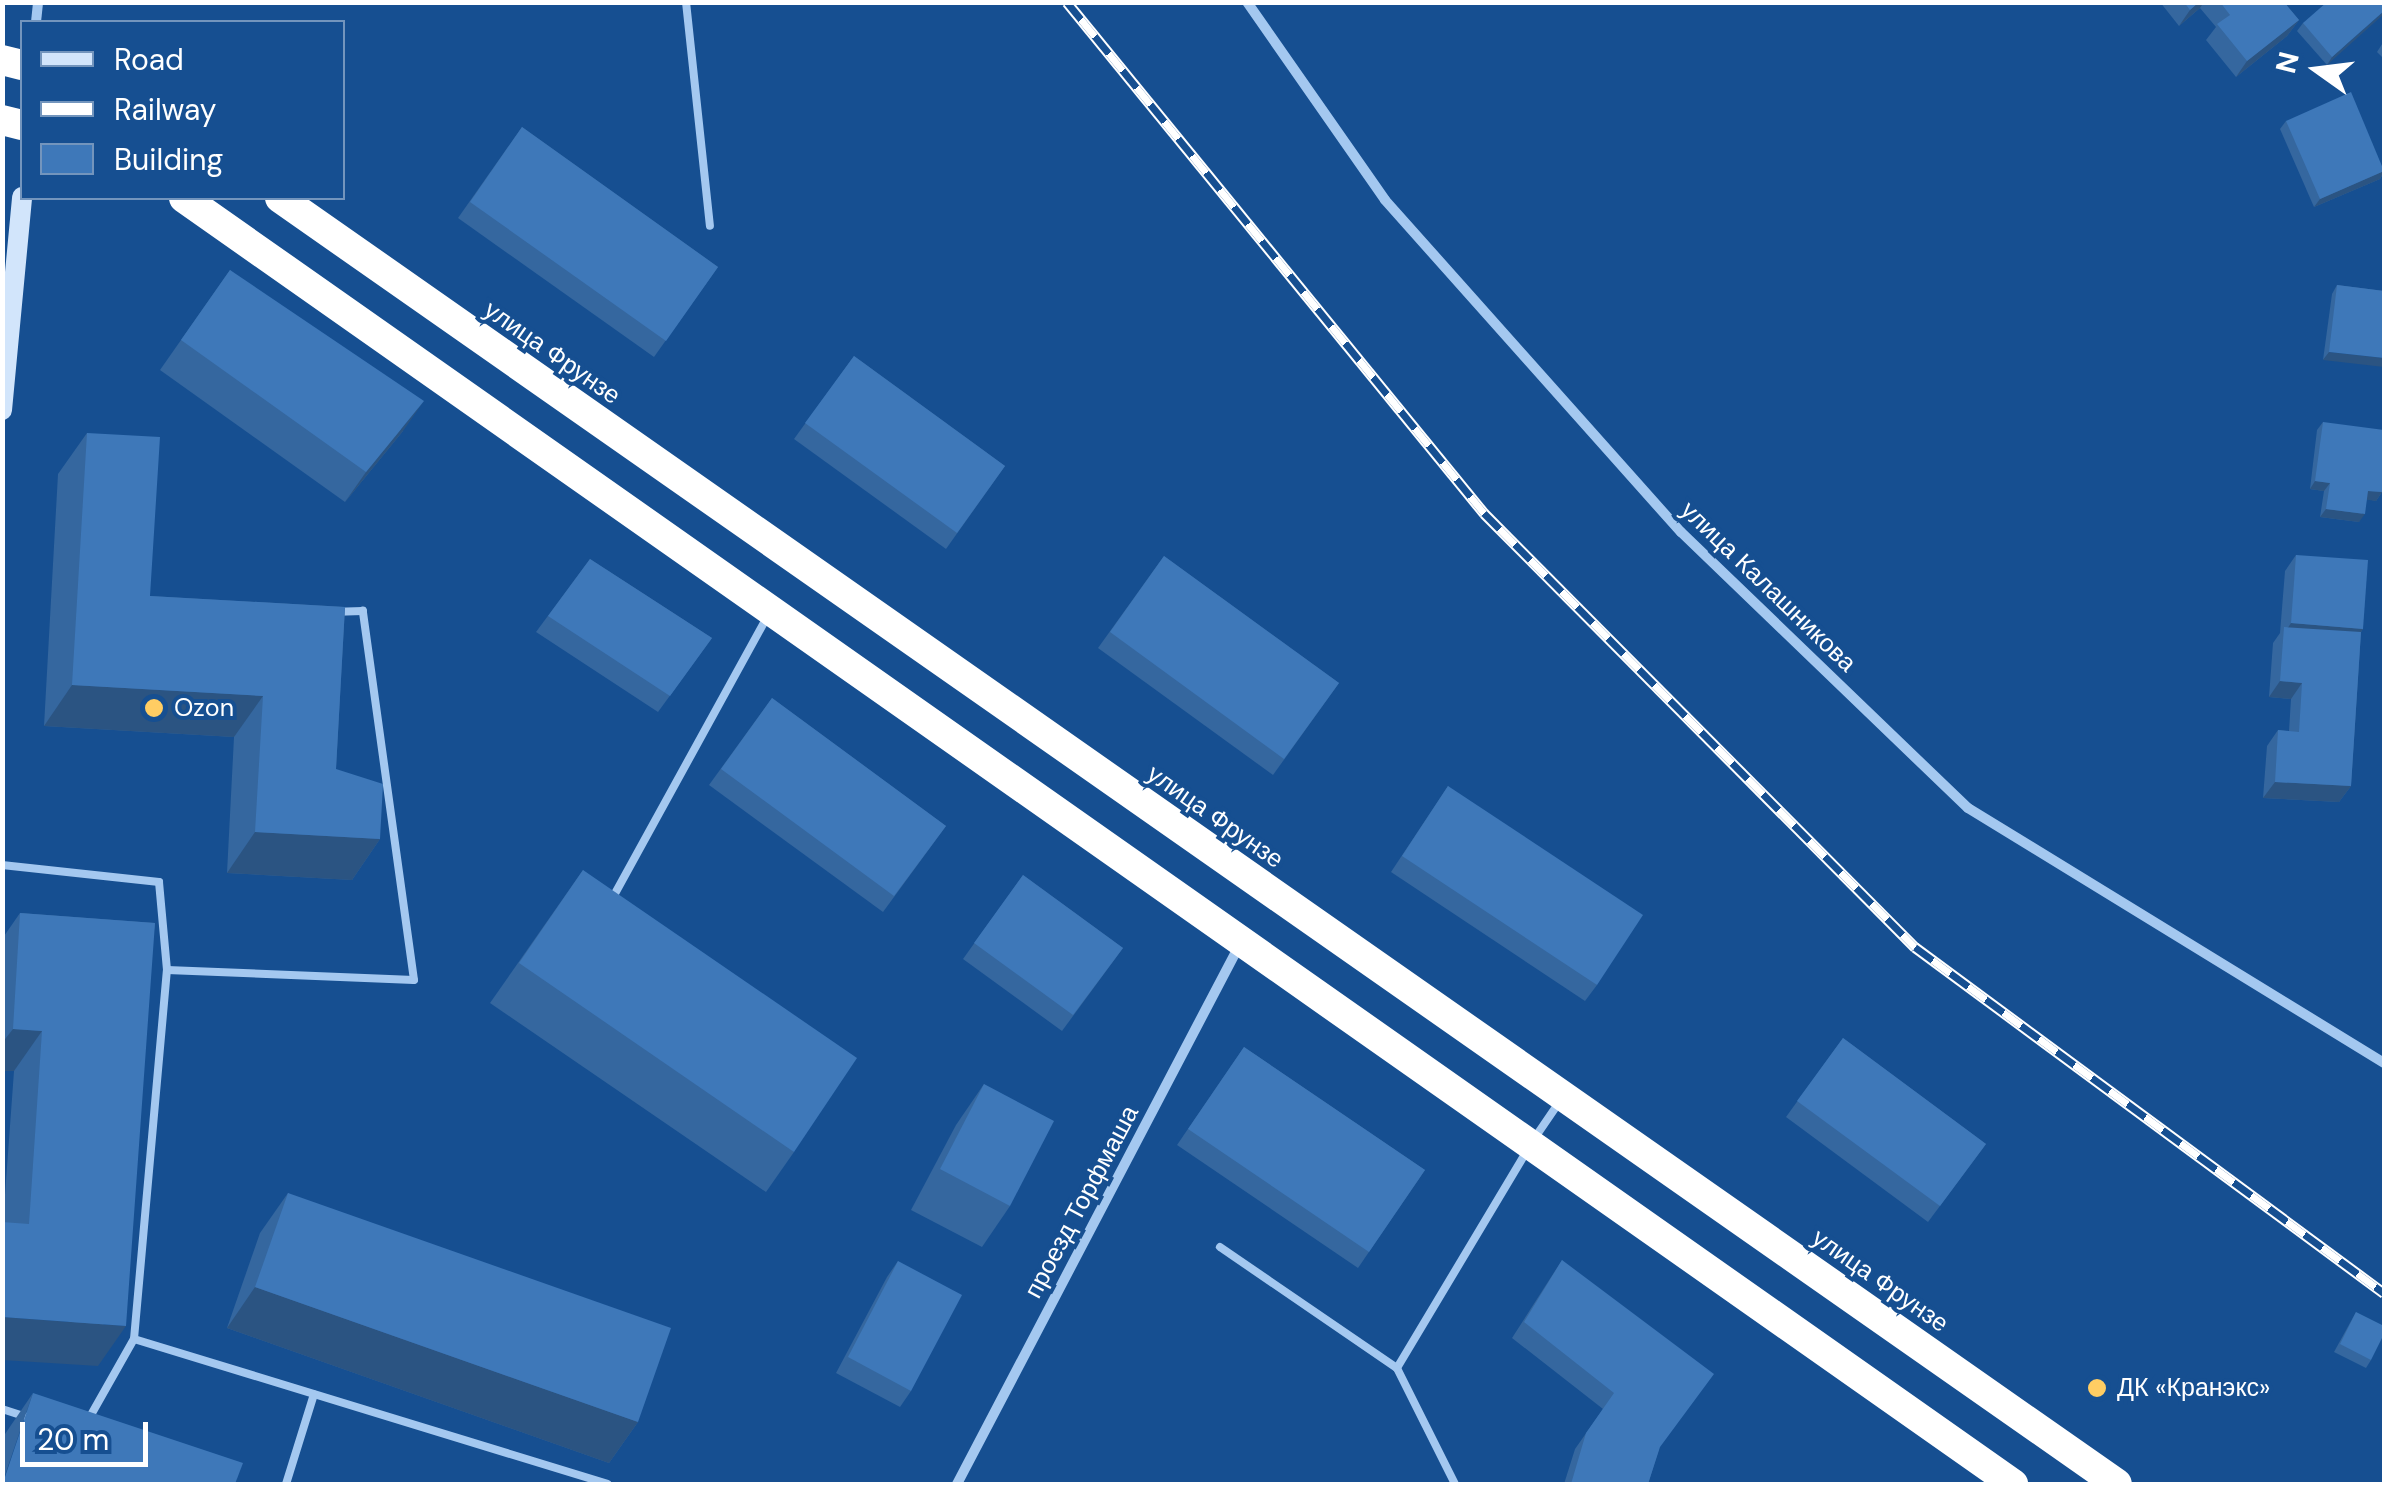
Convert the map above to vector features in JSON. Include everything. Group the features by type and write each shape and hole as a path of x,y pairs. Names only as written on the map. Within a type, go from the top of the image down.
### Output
{"highway":[{"path":"187,200 773,605 2014,1484"},
{"name":"улица Фрунзе","path":"283,200 2107,1477"},
{"path":"1242,938 1272,893"}],"street":[{"name":"улица Калашникова","path":"1247,2 1385,200 1668,518 1968,808 2384,1064"},
{"path":"2,410 22,200"},
{"name":"проезд Торфмаша","path":"957,1484 1242,938"},
{"path":"2107,1477 2126,1484"}],"lane":[{"path":"686,2 710,226"},
{"path":"604,913 773,605"},
{"path":"167,970 414,980 363,612 324,612"},
{"path":"2,865 159,882 167,970 134,1339 80,1434 97,1440"},
{"path":"1397,1368 1563,1097"},
{"path":"1220,1247 1397,1368 1455,1484"},
{"path":"134,1339 607,1484"},
{"path":"286,1484 314,1394"},
{"path":"2,1409 49,1424"}],"building":[{"path":"2220,2 2284,2 2299,20 2247,61 2217,24 2230,15"},
{"path":"2327,2 2384,2 2384,11 2332,57 2303,23"},
{"path":"2351,92 2384,171 2320,199 2286,121"},
{"path":"522,127 718,267 666,341 470,202"},
{"path":"230,270 424,401 366,472 181,340"},
{"path":"2337,285 2384,291 2384,358 2329,352"},
{"path":"854,356 1005,466 957,533 805,423"},
{"path":"2323,422 2384,430 2382,492 2368,491 2365,514 2326,509 2330,483 2315,481"},
{"path":"87,433 160,437 150,596 345,607 336,769 383,784 380,839 255,832 263,696 72,685"},
{"path":"2296,555 2368,560 2363,629 2291,623"},
{"path":"1164,556 1339,683 1284,759 1110,632"},
{"path":"590,559 712,638 670,696 548,616"},
{"path":"2284,627 2361,632 2351,786 2275,782 2278,730 2299,732 2302,683 2280,681"},
{"path":"772,698 946,826 894,896 721,769"},
{"path":"1448,786 1643,915 1597,985 1402,856"},
{"path":"583,870 857,1058 794,1152 519,963"},
{"path":"1023,875 1123,948 1073,1015 974,943"},
{"path":"20,913 155,923 126,1326 2,1317 2,1222 29,1224 42,1031 13,1029"},
{"path":"1843,1038 1986,1144 1940,1206 1797,1101"},
{"path":"1244,1047 1425,1170 1369,1252 1188,1129"},
{"path":"984,1084 1054,1121 1010,1206 940,1169"},
{"path":"288,1193 671,1328 638,1422 255,1287"},
{"path":"1562,1260 1714,1374 1660,1447 1648,1484 1571,1484 1586,1433 1614,1393 1524,1322"},
{"path":"898,1261 962,1295 911,1391 848,1357"},
{"path":"2356,1312 2384,1326 2371,1360 2340,1344"},
{"path":"33,1393 243,1463 235,1484 3,1483"}],"railway":[{"path":"1067,2 1484,513 1915,947 2384,1293"}],"place":[{"name":"Ozon","path":"154,708"},
{"name":"ДК «Кранэкс»","path":"2097,1388"}]}
